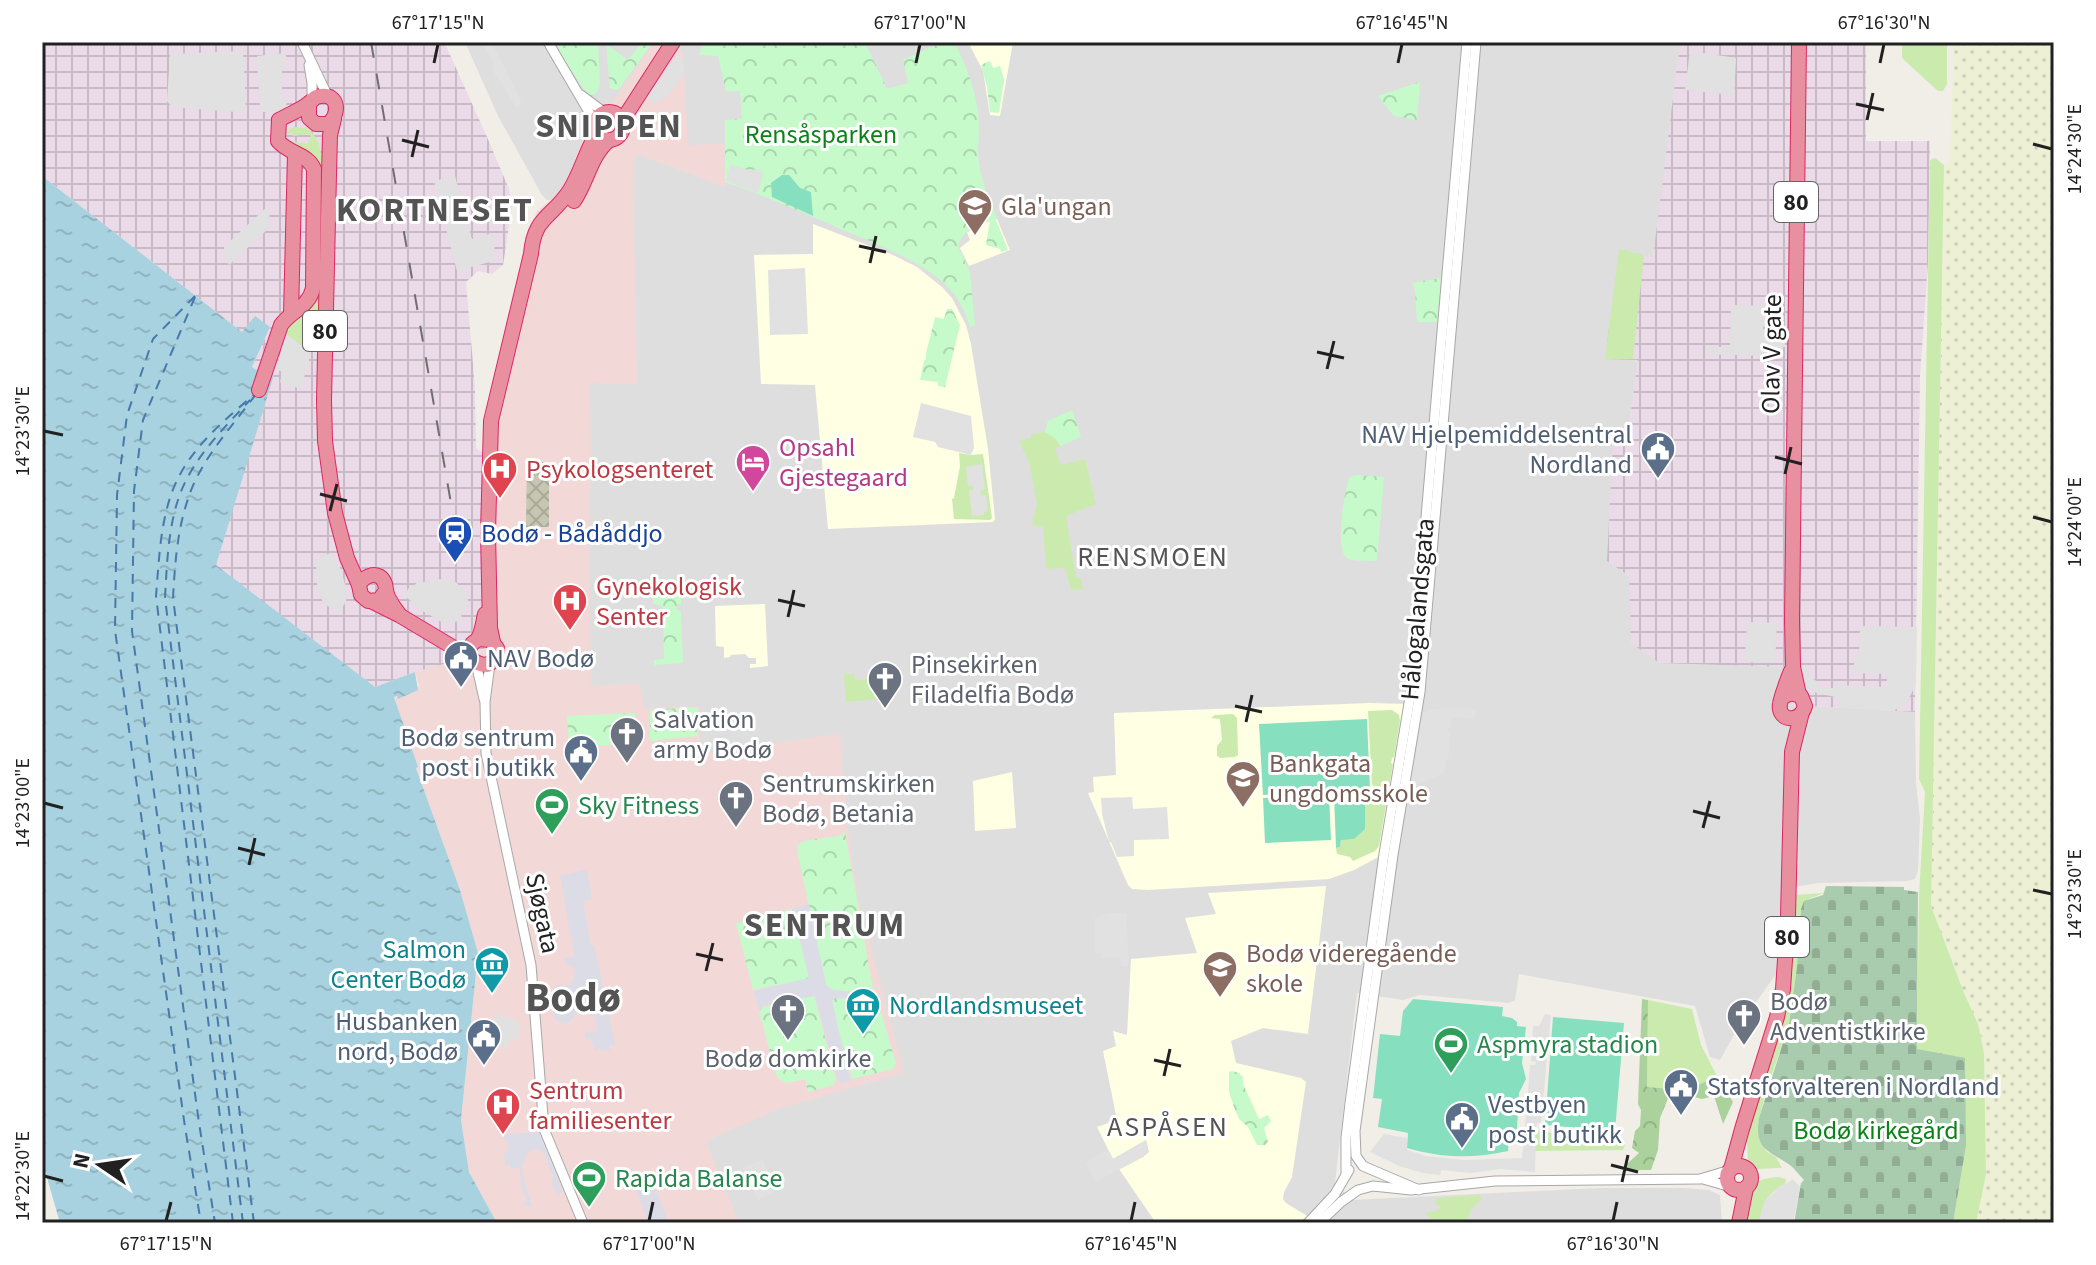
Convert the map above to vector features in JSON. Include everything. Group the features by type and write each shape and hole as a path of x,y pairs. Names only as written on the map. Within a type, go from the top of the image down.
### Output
{"highway":[{"name":"Sjøgata","path":"482,641 497,653 495,660 479,662 470,649 482,641 489,586 491,421 531,254 542,233 578,195 603,144 606,124 649,77 673,42"},
{"name":"Olav V gate","path":"1799,42 1793,667 1799,695"},
{"path":"279,120 321,96 328,97"},
{"name":"80","path":"328,97 334,101 336,108 330,135 325,441 332,501 347,558 362,597 368,601 379,597"},
{"name":"80","path":"310,102 308,113 324,143 329,174"},
{"path":"279,120 328,124 334,119"},
{"name":"80","path":"259,390 281,325 306,304 313,288 313,164 284,148 278,141 279,120"},
{"name":"80","path":"291,314 302,156"},
{"name":"80","path":"345,547 360,566 383,580 379,597"},
{"path":"359,585 364,577 372,574"},
{"name":"80","path":"379,597 399,615 479,662"},
{"name":"80","path":"435,636 455,641 482,641"},
{"name":"Olav V gate","path":"1783,697 1793,667"},
{"path":"1783,697 1791,693 1799,695"},
{"name":"80","path":"1792,752 1805,704 1799,695"},
{"name":"80","path":"1738,1223 1737,1188 1727,1177 1735,1169 1746,1117 1783,989 1792,752 1785,716 1780,707 1783,697"},
{"path":"1785,716 1793,719 1801,716"},
{"name":"80","path":"1735,1169 1751,1176 1750,1183 1737,1188"}],"street":[{"path":"548,42 579,93 606,124"},
{"name":"Hålogalandsgata","path":"1346,1174 1348,1113 1384,854 1411,691 1467,42"},
{"name":"Hålogalandsgata","path":"1362,1189 1370,1180 1369,1172 1356,1156 1355,1131 1393,855 1420,694 1476,42"},
{"path":"303,44 328,97"},
{"path":"303,44 312,83 310,102"},
{"name":"Sjøgata","path":"479,662 485,702 488,765 531,965 544,1129 583,1223"},
{"path":"1308,1223 1335,1194 1354,1166 1364,1167 1419,1190"},
{"path":"1700,1179 1735,1169"},
{"path":"1346,1174 1349,1186 1362,1189"},
{"path":"1319,1223 1341,1202 1362,1189 1376,1186 1405,1191 1495,1181 1700,1179 1737,1188"}],"shaded area":[{"path":"42,42 443,42 509,189 512,206 503,265 492,274 478,271 466,282 475,387 476,448 489,457 489,586 484,653 415,672 375,687 217,567 216,561 274,375 252,367 270,327 242,332 42,176"},
{"path":"465,42 1681,42 1627,439 1614,439 1793,667 1791,705 1915,712 1920,819 1918,870 1915,879 1907,881 1818,883 1788,888 1786,960 1739,1026 1720,1060 1710,1057 1695,1006 1519,974 1515,1000 1509,1003 1420,995 1403,1000 1357,993 1335,1183 1352,1200 1600,1188 1709,1190 1720,1195 1722,1223 497,1223 469,1049 478,954 418,690 585,205 547,200 542,195 498,116"},
{"path":"481,42 492,42 522,102 517,108 493,71 493,61"},
{"path":"654,42 663,42 683,53 688,145 724,144 725,187 637,154 633,164 637,384 590,383 591,686 639,684 643,708 700,706 700,754 840,735 857,895 904,1073 778,1109 706,1141 739,1223 497,1223 469,1172 461,1120 478,954 394,696 399,697 419,686 415,672 484,653 489,457 523,249 537,211 565,188 588,123 606,111"},
{"path":"968,42 1013,42 1000,116 990,115 983,71"},
{"path":"1680,42 1866,42 1866,141 1930,141 1928,262 1920,376 1915,712 1790,705 1792,667 1659,663 1631,643 1629,576 1607,561 1613,439 1627,439 1638,360 1605,359 1619,249 1653,257"},
{"path":"1954,42 2054,42 2054,1223 1976,1223 1986,1174 1984,1053 1978,1024 1931,906 1944,165 1950,160"},
{"path":"243,51 246,109 237,109 237,112 172,107 167,101 170,54"},
{"path":"1690,51 1736,58 1734,95 1685,90"},
{"path":"286,53 286,67 282,68 282,98 287,98 285,111 262,112 257,56"},
{"path":"678,54 683,60 683,74 665,100 661,98 653,103 646,98"},
{"path":"730,165 749,170 760,169 763,174 758,193 726,181"},
{"path":"455,176 472,239 489,234 491,239 495,238 493,261 457,271 434,181"},
{"path":"270,204 269,228 229,265 224,247"},
{"path":"997,219 1010,250 969,266 960,248 970,240 967,232"},
{"path":"813,224 917,267 952,298 966,325 971,344 988,449 993,522 828,529 815,385 761,384 754,255 813,254"},
{"path":"805,268 808,334 770,335 768,270"},
{"path":"1731,305 1764,306 1763,330 1785,331 1785,347 1781,348 1781,353 1766,356 1705,354 1705,347 1730,347"},
{"path":"286,334 311,352 301,389 280,382 282,372 276,369"},
{"path":"921,403 971,416 974,448 971,455 913,437"},
{"path":"527,462 549,462 549,527 526,527"},
{"path":"982,464 985,489 980,491 981,495 986,495 988,511 984,515 972,516 969,491 974,489 968,486 966,467"},
{"path":"330,553 340,568 347,591 340,612 323,603 317,584 316,560"},
{"path":"442,579 456,582 466,593 469,604 461,615 462,621 443,623 405,596 408,589 417,583"},
{"path":"765,604 768,666 750,668 750,664 756,664 756,658 745,654 724,658 724,647 716,646 715,606"},
{"path":"1747,622 1777,623 1775,663 1745,662"},
{"path":"1860,626 1917,627 1916,684 1904,705 1893,711 1840,708 1840,698 1805,687 1802,667 1808,667 1810,677 1818,682 1818,688 1834,688 1835,685 1858,686 1858,689 1862,686 1887,687 1887,674 1850,673 1859,653"},
{"name":"Bankgata ungdomsskole","path":"1409,704 1384,854 1329,879 1148,890 1132,889 1128,885 1088,793 1094,792 1093,777 1116,775 1114,713"},
{"path":"1433,709 1476,710 1475,719 1451,718 1451,727 1448,727 1449,754 1443,774 1409,788 1421,714"},
{"path":"1012,772 1016,828 975,831 973,781"},
{"path":"1132,797 1133,809 1167,807 1169,839 1134,840 1134,856 1117,857 1109,842 1101,798"},
{"path":"587,870 592,899 583,901 615,1044 609,1046 610,1050 601,1052 600,1048 594,1050 591,1038 586,1039 585,1032 597,1031 595,1017 583,1007 567,1024 559,1022 554,1018 551,991 558,985 571,985 576,970 564,959 574,956 560,875"},
{"path":"1326,886 1308,1034 1263,1028 1231,1041 1236,1063 1301,1078 1306,1082 1292,1177 1283,1199 1307,1216 1299,1223 1156,1223 1119,1169 1149,1152 1146,1140 1113,1159 1097,1127 1117,1120 1103,1051 1116,1046 1113,1031 1127,1035 1131,959 1197,953 1185,918 1216,914 1208,893"},
{"path":"809,904 826,985 833,990 869,993 873,990 875,999 832,1000 850,1081 839,1084 815,996 763,1006 760,1012 754,993 809,978 792,909"},
{"path":"1108,913 1126,913 1129,966 1121,966 1120,958 1102,958 1102,953 1095,953 1094,919"},
{"path":"1545,1014 1551,1015 1541,1123 1537,1123 1536,1131 1535,1172 1500,1169 1470,1173 1441,1170 1440,1175 1423,1173 1370,1152 1384,1134 1407,1138 1407,1150 1426,1156 1464,1160 1522,1158 1527,1104 1531,1104 1533,1098 1533,1093 1528,1093 1530,1065 1536,1062 1531,1061 1533,1026 1539,1026"},
{"path":"501,1015 516,1018 520,1029 516,1041 512,1038 508,1048 486,1045 491,1019"},
{"path":"540,1132 563,1191 558,1196 544,1153 538,1149 531,1150 522,1167 530,1207 522,1204 527,1201 522,1189 520,1168 510,1169 510,1165 505,1165 504,1152 507,1152 508,1140 504,1139 504,1134"},
{"path":"1146,1140 1148,1152 1143,1157 1096,1182 1085,1162 1108,1150 1113,1159"},
{"path":"763,1160 774,1192 758,1200 743,1168"},
{"path":"649,1171 668,1223 648,1223 632,1179"},
{"path":"1793,1179 1800,1187 1793,1223 1759,1223 1768,1196"}],"green space":[{"path":"552,42 598,42 600,84 598,91 590,98"},
{"path":"642,42 653,42 619,89 610,88 606,44 628,60"},
{"name":"Rensåsparken","path":"703,42 865,42 887,89 908,83 903,60 934,46 954,42 968,72 977,104 978,159 982,178 997,218 994,220 1008,250 1001,252 986,245 990,220 970,229 960,240 958,246 970,272 975,325 970,327 960,304 945,284 909,259 725,182 725,120 742,119 740,91 726,91 718,56 699,55"},
{"path":"1902,42 1947,42 1947,84 1943,91 1938,91 1904,60"},
{"path":"990,61 993,68 1000,66 1004,79 999,113 990,112 981,65"},
{"path":"1420,82 1417,120 1394,116 1378,96"},
{"path":"294,127 307,128 314,135 323,167 321,311 313,324 311,352 286,334 287,326 306,311 319,168 286,140 307,144 311,136 308,134 285,135"},
{"path":"1935,158 1944,165 1931,906 1978,1024 1984,1053 1986,1174 1976,1223 1953,1223 1966,1146 1917,1049 1919,895 1925,792 1919,779 1930,160"},
{"path":"782,175 789,175 800,188 811,192 813,216 772,197 771,183"},
{"path":"1619,249 1644,255 1633,359 1605,359"},
{"path":"1441,278 1437,322 1417,322 1412,283"},
{"path":"947,309 952,309 960,325 945,387 938,386 938,382 920,380 935,317 944,319"},
{"path":"1072,410 1081,437 1060,446 1055,438 1045,432 1048,421"},
{"path":"1045,432 1055,438 1060,446 1055,449 1061,465 1085,459 1096,504 1066,516 1076,578 1081,578 1083,589 1071,590 1065,568 1046,569 1043,527 1032,525 1037,503 1029,462 1019,441 1031,438 1031,434"},
{"path":"959,453 983,454 990,520 954,519 952,499 960,466"},
{"path":"1350,477 1384,477 1377,561 1351,560 1342,550 1345,493"},
{"path":"653,596 681,596 681,605 678,604 676,609 681,611 683,663 654,665 654,660 664,659 663,607 653,603"},
{"path":"844,674 854,674 855,680 896,679 897,691 890,692 890,698 846,702"},
{"path":"698,707 698,736 650,741 650,710"},
{"path":"1392,710 1399,715 1400,721 1379,846 1353,861 1350,857 1337,854 1336,848 1340,847 1341,840 1364,802 1368,798 1377,798 1377,787 1372,785 1368,711"},
{"path":"635,713 632,743 569,748 567,716"},
{"path":"1233,714 1237,718 1238,755 1220,758 1217,756 1217,746 1222,740 1220,719 1211,718"},
{"path":"1367,719 1370,788 1263,795 1259,724"},
{"path":"1375,792 1375,798 1368,798 1365,802 1365,829 1354,839 1341,840 1340,847 1336,848 1336,793"},
{"path":"1329,795 1331,840 1265,843 1263,798"},
{"path":"845,832 873,989 869,993 833,990 826,985 797,851 803,841 839,836"},
{"name":"Bodø kirkegård","path":"1826,886 1904,887 1904,890 1918,892 1917,1049 1965,1058 1966,1146 1953,1223 1794,1223 1804,1180 1761,1143 1759,1118 1789,1024 1801,909 1804,901 1823,895"},
{"path":"1824,893 1809,899 1801,909 1789,1024 1758,1123 1766,1151 1776,1157 1782,1168 1756,1169 1748,1164 1747,1142 1780,1019 1794,895"},
{"path":"792,909 803,937 809,977 753,990 736,923"},
{"path":"814,995 836,1080 833,1085 808,1092 805,1079 786,1083 777,1077 759,1012 763,1007"},
{"path":"835,998 875,999 878,1002 896,1063 893,1069 852,1079 831,1003"},
{"name":"Aspmyra stadion","path":"1413,999 1503,1007 1502,1016 1512,1018 1517,1026 1526,1027 1522,1063 1526,1079 1519,1093 1517,1129 1509,1135 1508,1151 1470,1156 1433,1154 1407,1148 1408,1133 1378,1127 1382,1099 1373,1098 1380,1034 1400,1036 1403,1011"},
{"path":"1642,999 1648,1000 1647,1087 1692,1088 1717,1076 1733,1102 1723,1124 1714,1096 1702,1099 1671,1091 1660,1118 1658,1150 1651,1170 1628,1170 1627,1164 1639,1153 1632,1148 1635,1131 1640,1126"},
{"path":"1648,1000 1692,1009 1701,1045 1717,1076 1692,1088 1647,1087"},
{"path":"1553,1017 1624,1023 1615,1131 1545,1125"},
{"path":"1229,1072 1243,1077 1243,1084 1259,1119 1268,1115 1271,1121 1264,1128 1268,1142 1265,1145 1257,1145 1248,1127 1239,1119 1229,1092"},
{"path":"1536,1131 1613,1139 1625,1145 1623,1150 1534,1151"},
{"path":"1768,1178 1786,1179 1786,1182 1770,1196 1759,1223 1742,1223 1747,1197 1754,1185"},
{"path":"1479,1195 1482,1198 1471,1210 1466,1223 1436,1223 1425,1214 1440,1209 1435,1203 1437,1198"}],"water":[{"path":"42,176 242,332 255,316 270,327 252,367 274,375 216,565 375,687 415,672 418,690 398,699 394,697 460,890 478,953 461,1120 469,1172 497,1223 60,1223 42,1160 42,1062 46,1053 42,1052"}],"ferry route":[{"path":"195,296 153,339 127,415 117,495 115,630 201,1223"},
{"path":"195,297 143,420 134,491 132,631 215,1223"},
{"path":"233,1223 156,596 165,517 179,477 196,450 255,394"},
{"path":"254,1223 173,598 179,535 193,485 218,444 256,394"},
{"path":"243,1223 165,598 171,532 186,480 201,455 250,400"}],"railway":[{"path":"371,42 457,538"}],"place":[{"name":"Gla'ungan","path":"975,237"},
{"name":"NAV Hjelpemiddelsentral Nordland","path":"1658,480"},
{"name":"Opsahl Gjestegaard","path":"753,493"},
{"name":"Psykologsenteret","path":"500,500"},
{"name":"Bodø - Bådåddjo","path":"455,564"},
{"name":"Gynekologisk Senter","path":"570,632"},
{"name":"NAV Bodø","path":"461,689"},
{"name":"Pinsekirken Filadelfia Bodø","path":"885,710"},
{"name":"Salvation army Bodø","path":"627,765"},
{"name":"Bodø sentrum post i butikk","path":"581,783"},
{"name":"Bankgata ungdomsskole","path":"1243,809"},
{"name":"Sentrumskirken Bodø, Betania","path":"736,829"},
{"name":"Sky Fitness","path":"552,836"},
{"name":"Salmon Center Bodø","path":"492,995"},
{"name":"Bodø videregående skole","path":"1220,999"},
{"name":"Nordlandsmuseet","path":"863,1036"},
{"name":"Bodø domkirke","path":"788,1042"},
{"name":"Bodø Adventistkirke","path":"1744,1047"},
{"name":"Husbanken nord, Bodø","path":"484,1067"},
{"name":"Aspmyra stadion","path":"1451,1075"},
{"name":"Statsforvalteren i Nordland","path":"1681,1117"},
{"name":"Sentrum familiesenter","path":"503,1136"},
{"name":"Vestbyen post i butikk","path":"1462,1150"},
{"name":"Rapida Balanse","path":"589,1209"}],"district":[{"name":"SNIPPEN","path":"609,125"},
{"name":"KORTNESET","path":"435,209"},
{"name":"RENSMOEN","path":"1153,556"},
{"name":"SENTRUM","path":"825,924"},
{"name":"Bodø","path":"573,996"},
{"name":"ASPÅSEN","path":"1168,1126"}]}
